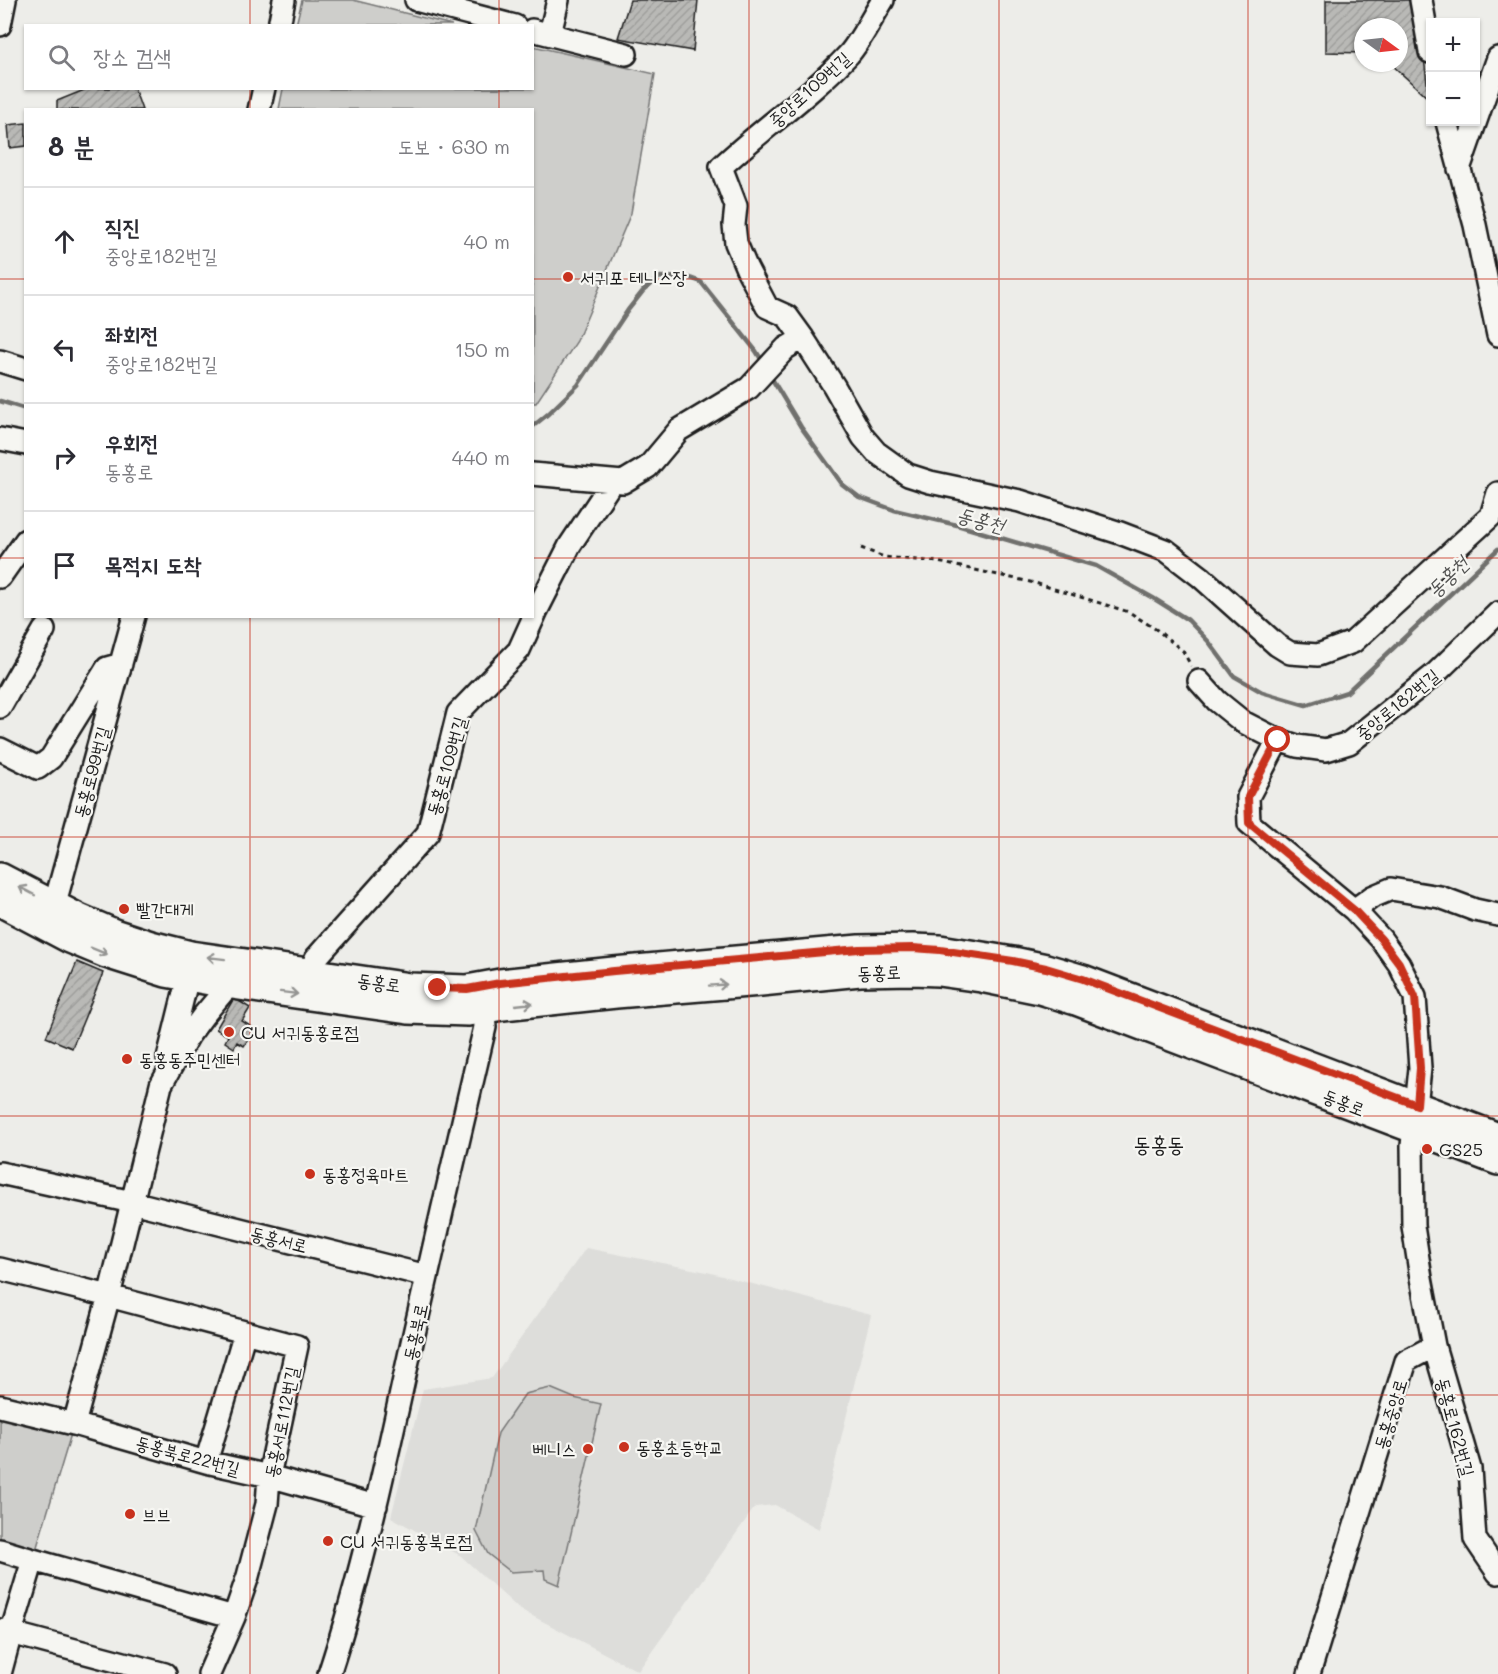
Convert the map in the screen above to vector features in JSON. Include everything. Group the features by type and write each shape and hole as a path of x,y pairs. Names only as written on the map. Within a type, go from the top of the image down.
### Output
{"main road":[{"name":"동홍로","path":"0,877 50,916 106,954 145,967 232,985 408,1010 468,1012 483,998"},
{"name":"동홍로","path":"0,902 50,916 79,918 114,933 191,955 410,987 467,989 483,998 616,994 860,972 938,972 1009,983 1076,1001 1415,1117 1498,1137"},
{"name":"동홍로","path":"1415,1117 1498,1161"}],"street":[{"path":"0,25 5,0"},
{"path":"279,24 284,0"},
{"path":"416,0 507,24"},
{"path":"558,0 541,32 626,54"},
{"name":"중앙로109번길","path":"795,343 787,316 767,308 736,243 734,225 736,206 721,167 742,147 807,96 850,52 883,0"},
{"path":"1421,0 1426,26"},
{"path":"1459,169 1498,58"},
{"path":"259,108 264,90"},
{"path":"1448,126 1475,225 1498,335"},
{"path":"534,474 623,482 648,467 679,430 749,388 795,343 834,386 863,437 876,452 908,475 930,482 1020,501 1120,533 1167,551 1201,577 1277,645 1290,653 1318,655 1353,642 1495,521 1498,494"},
{"path":"0,361 24,368"},
{"path":"0,439 24,444"},
{"name":"동홍로109번길","path":"534,617 570,545 612,482"},
{"path":"0,577 24,543"},
{"name":"중앙로182번길","path":"1199,681 1217,701 1243,722 1278,740 1326,750 1349,743 1434,675 1498,613"},
{"name":"동홍로99번길","path":"50,916 133,618"},
{"name":"동홍로109번길","path":"310,972 316,958 428,833 458,713 519,650 533,618"},
{"path":"0,707 44,630"},
{"path":"0,749 38,768 51,758 107,668 121,664"},
{"path":"1278,740 1248,797 1249,823 1354,910 1381,939 1399,963 1415,997 1420,1068 1412,1146 1413,1226 1434,1346"},
{"path":"1354,910 1372,897 1391,889 1440,897 1475,910 1498,915"},
{"path":"74,1424 109,1296 188,977"},
{"path":"161,1085 202,1016 232,985"},
{"name":"동홍북로","path":"328,1674 346,1622 376,1506 484,1027 483,998"},
{"name":"동홍서로","path":"0,1173 132,1202 427,1276"},
{"path":"0,1269 109,1296"},
{"name":"동홍서로112번길","path":"109,1296 297,1346 269,1476 267,1504 248,1576 234,1617 209,1674"},
{"path":"206,1462 245,1332"},
{"name":"동홍로162번길","path":"1434,1346 1470,1469 1475,1539 1498,1573"},
{"name":"동홍중앙로","path":"1309,1674 1406,1361 1434,1346"},
{"name":"동홍북로22번길","path":"0,1406 376,1506"},
{"path":"0,1550 234,1617"},
{"path":"0,1674 6,1632 33,1560"},
{"path":"6,1632 165,1674"}],"path":[{"path":"861,548 884,556 938,562 1035,583 1129,612 1157,630 1183,651 1199,681"}],"shaded area":[{"path":"302,0 353,0 448,24 296,24"},
{"name":"서귀포 테니스장","path":"534,46 655,74 631,213 577,341 536,403 534,403 534,108 279,108 283,90 534,90"},
{"name":"동홍초등학교","path":"586,1248 707,1272 871,1315 819,1529 775,1505 755,1507 638,1671 519,1609 461,1556 391,1517 423,1389 492,1378"},
{"path":"550,1388 574,1398 601,1404 559,1585 545,1579 544,1570 511,1572 488,1554 476,1531 498,1433 525,1394"},
{"path":"0,1406 74,1424 33,1560 0,1550"}],"building":[{"path":"630,0 698,0 693,51 618,38"},
{"path":"1326,0 1417,0 1426,74 1426,96 1400,72 1408,72 1408,18 1354,18 1354,53 1326,52"},
{"path":"84,90 135,90 141,108 57,108 57,101"},
{"path":"24,123 24,146 10,148 8,125"},
{"path":"77,962 103,973 72,1048 46,1037"},
{"path":"234,998 250,1008 242,1021 255,1029 244,1046 237,1042 234,1048 225,1042 228,1036 216,1029"}],"waterway":[{"name":"동홍천","path":"534,425 578,385 628,310 643,291 660,277 690,278 701,282 764,364"},
{"name":"동홍천","path":"769,374 801,427 842,484 859,497 894,510 957,525 1096,566 1188,620 1209,642 1234,676 1262,692 1306,705 1347,692 1498,549"},
{"name":"동홍천","path":"0,401 24,408"}],"place":[{"name":"서귀포 테니스장","path":"568,277"},
{"name":"빨간대게","path":"124,909"},
{"name":"CU 서귀동홍로점","path":"229,1032"},
{"name":"동홍동주민센터","path":"127,1059"},
{"name":"GS25","path":"1427,1149"},
{"name":"동홍정육마트","path":"310,1174"},
{"name":"동홍초등학교","path":"624,1447"},
{"name":"베니스","path":"588,1449"},
{"name":"브브","path":"130,1514"},
{"name":"CU 서귀동홍북로점","path":"328,1541"}],"district":[{"name":"동홍동","path":"1159,1143"}],"route":[{"path":"438,988 467,989 500,983 614,971 859,949 940,950 1013,961 1083,979 1417,1105 1420,1068 1415,997 1399,963 1381,939 1354,910 1249,823 1248,797 1278,740"}]}
